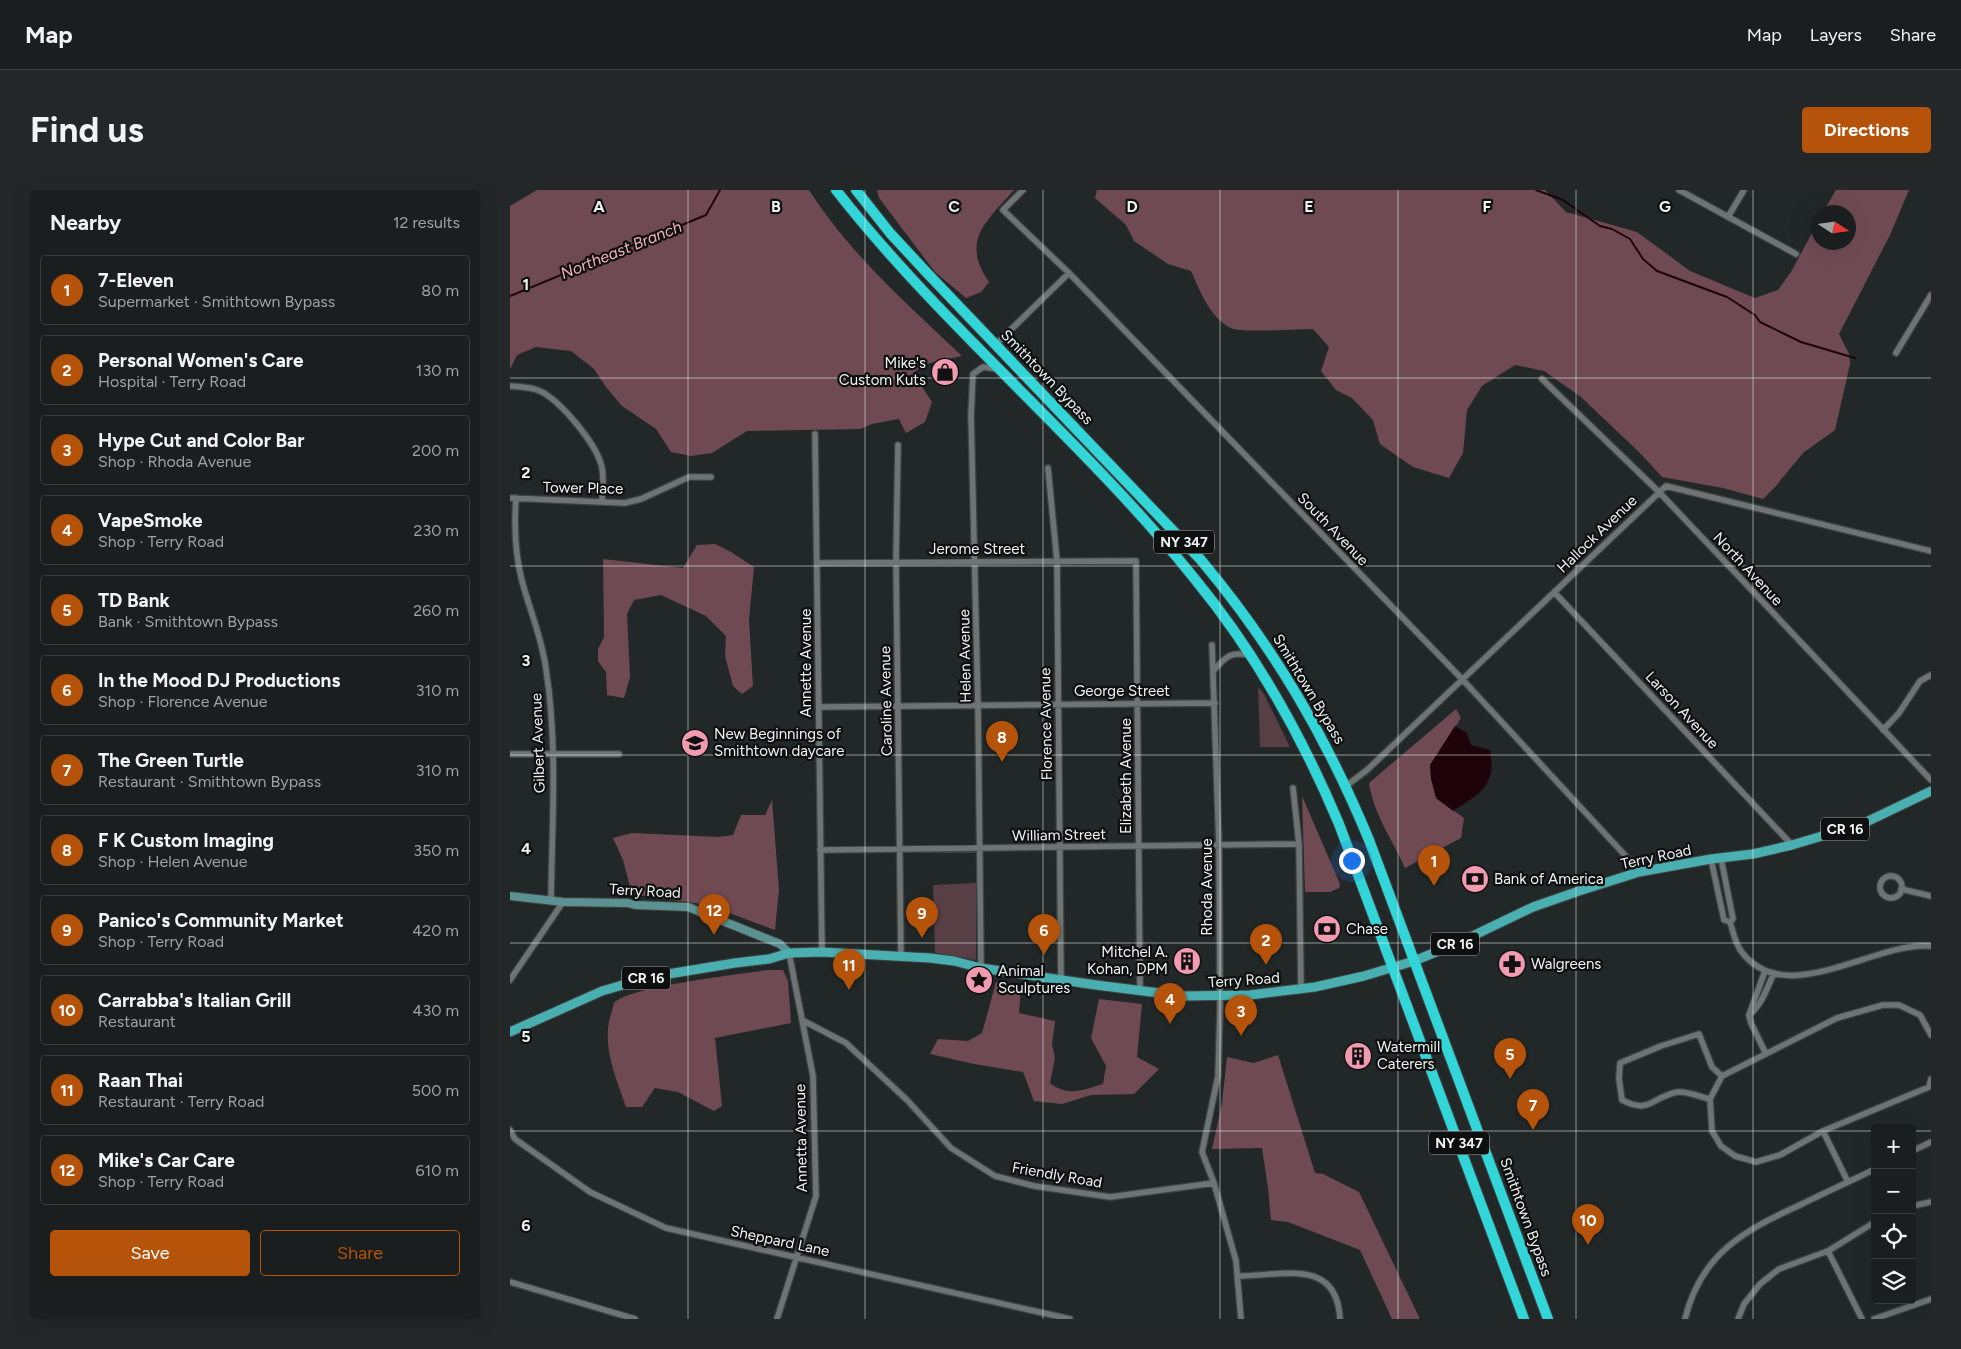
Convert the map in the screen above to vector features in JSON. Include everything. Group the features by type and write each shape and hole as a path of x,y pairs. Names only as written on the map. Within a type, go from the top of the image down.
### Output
{"highway":[{"name":"Smithtown Bypass","path":"836,190 895,260 1165,542 1210,598 1250,655 1298,736 1339,824 1524,1319"},
{"name":"Smithtown Bypass","path":"856,190 915,260 1153,508 1227,591 1266,644 1296,690 1346,786 1369,840 1548,1319"}],"main road":[{"name":"Terry Road","path":"789,953 822,952 938,959 981,968 1140,992 1188,997 1301,989 1340,982 1394,968 1458,943 1533,907 1639,872 1712,859 1754,854 1862,824 1931,791"},
{"name":"CR 16","path":"510,1032 602,991 650,977 735,962 769,959 789,953"}],"street":[{"name":"South Avenue","path":"1023,190 1003,210 1069,273 1462,679 1639,872"},
{"path":"1679,190 1796,254"},
{"path":"1728,217 1744,190"},
{"path":"995,345 1069,273"},
{"path":"1896,353 1931,295"},
{"name":"Helen Avenue","path":"981,968 976,561 971,415 972,376 977,369 983,366 999,369"},
{"name":"North Avenue","path":"1542,379 1659,492 1931,780"},
{"path":"510,386 540,391 554,400 580,428 596,450 602,466 602,502"},
{"name":"Annette Avenue","path":"815,434 822,952"},
{"name":"Caroline Avenue","path":"898,445 896,561 901,957"},
{"name":"Florence Avenue","path":"1048,468 1056,561 1061,980"},
{"name":"Tower Place","path":"513,498 625,503 641,499 689,477 711,476"},
{"name":"Hallock Avenue","path":"1346,786 1367,770 1666,486 1931,551"},
{"name":"Gilbert Avenue","path":"513,498 516,551 522,581 543,648 548,686 552,753 551,900"},
{"name":"Jerome Street","path":"817,563 896,561 1136,561"},
{"name":"Elizabeth Avenue","path":"1136,561 1140,992"},
{"name":"Larson Avenue","path":"1554,592 1792,845"},
{"name":"Rhoda Avenue","path":"1212,645 1219,846 1220,996 1218,1076 1202,1152 1214,1182 1239,1276 1241,1319"},
{"path":"1214,670 1223,659 1231,654 1250,655"},
{"path":"1883,730 1899,713 1920,681 1931,675"},
{"name":"George Street","path":"818,707 1215,703"},
{"path":"510,754 619,754"},
{"path":"1293,788 1299,844 1301,989"},
{"name":"William Street","path":"820,850 1299,844"},
{"path":"1721,858 1733,919 1730,922"},
{"path":"1712,859 1724,920 1730,922"},
{"path":"1902,890 1931,896"},
{"name":"Terry Road","path":"510,896 563,902 688,907 780,944 789,953"},
{"path":"510,980 563,902"},
{"path":"1730,922 1741,951 1750,961 1765,971 1796,976 1911,946 1931,946"},
{"name":"Annetta Avenue","path":"777,1319 816,1196 813,1076 789,953"},
{"path":"1765,971 1749,1015 1766,1054"},
{"path":"1749,1015 1762,1000 1774,973"},
{"path":"1931,1035 1920,1015 1899,1006 1883,1005 1837,1018 1722,1076 1710,1099 1712,1131 1721,1146 1735,1156 1756,1162 1780,1155 1823,1131 1929,1087 1931,1079"},
{"name":"Friendly Road","path":"802,1020 846,1043 907,1100 951,1148 995,1176 1034,1186 1110,1197 1214,1182"},
{"path":"1710,1099 1680,1092 1641,1107 1633,1106 1622,1100 1619,1079 1620,1063 1661,1046 1700,1034 1712,1067 1722,1076"},
{"name":"Sheppard Lane","path":"510,1130 515,1139 590,1192 666,1228 1070,1319"},
{"path":"1823,1131 1848,1182"},
{"path":"1916,1149 1931,1142"},
{"path":"1685,1319 1691,1299 1701,1279 1728,1245 1765,1221 1871,1171"},
{"path":"1916,1205 1931,1202"},
{"path":"1738,1319 1744,1304 1779,1269 1828,1251 1871,1224"},
{"path":"1828,1251 1862,1319"},
{"path":"1239,1276 1305,1273 1320,1278 1329,1285 1336,1296 1340,1319"},
{"path":"510,1282 635,1319"},
{"path":"1874,1319 1931,1299"}],"shaded area":[{"path":"537,190 809,190 861,257 962,356 926,364 913,373 932,402 925,422 906,433 899,419 872,424 860,429 747,431 712,453 691,456 671,452 656,429 622,406 594,369 571,351 536,347 517,355 510,369 510,206"},
{"path":"877,190 1014,190 980,232 977,254 989,282 981,292 966,298 935,272 879,198"},
{"path":"1097,190 1545,190 1566,212 1637,232 1690,271 1755,298 1778,290 1791,272 1811,235 1811,250 1856,250 1856,205 1827,205 1836,190 1909,190 1890,235 1839,334 1849,354 1850,364 1835,430 1803,453 1763,499 1723,488 1662,477 1641,454 1581,397 1544,371 1515,365 1482,386 1467,410 1463,453 1449,478 1413,467 1380,444 1373,420 1352,398 1336,390 1321,371 1329,347 1313,329 1246,330 1231,328 1224,324 1206,303 1191,271 1168,264 1134,241 1126,225 1095,198"},
{"path":"715,544 754,567 749,620 753,686 742,694 733,686 725,656 726,636 706,616 661,595 634,600 627,614 630,677 624,698 607,695 606,672 598,661 598,649 604,637 603,559 683,568 697,545"},
{"path":"1258,687 1264,694 1290,747 1260,747"},
{"path":"1456,709 1461,718 1430,765 1436,798 1464,818 1461,838 1405,868 1379,816 1371,795 1369,783"},
{"path":"1455,726 1467,733 1471,745 1490,750 1492,762 1491,772 1484,787 1471,799 1453,811 1436,798 1431,779 1430,765"},
{"path":"1302,796 1340,884 1339,888 1330,892 1305,892"},
{"path":"772,800 779,890 775,930 708,905 632,894 623,860 613,838 632,833 719,837 733,835 741,815 765,815"},
{"path":"976,883 976,960 935,953 933,885"},
{"path":"767,970 783,970 788,981 791,1023 715,1038 722,1106 714,1111 678,1092 655,1088 642,1107 626,1107 614,1073 609,1050 608,1026 614,1003 623,997 661,987"},
{"path":"996,982 1021,987 1019,1013 1055,1021 1052,1044 1055,1058 1050,1083 1056,1087 1063,1090 1076,1091 1103,1084 1106,1066 1091,1038 1099,999 1142,1004 1137,1057 1159,1069 1134,1094 1091,1095 1062,1104 1034,1101 1023,1072 930,1054 938,1039 968,1041 982,1033"},
{"path":"1278,1055 1315,1173 1323,1174 1359,1192 1420,1319 1392,1319 1360,1250 1288,1222 1271,1220 1262,1148 1212,1149 1222,1103 1227,1057 1254,1063"}],"waterway":[{"name":"Northeast Branch","path":"510,296 706,215 720,190"},
{"path":"1536,190 1563,200 1600,226 1612,229 1630,239 1643,259 1657,271 1727,297 1755,315 1760,322 1801,342 1855,358"}],"place":[{"name":"Mike's Custom Kuts","path":"945,372"},
{"name":"New Beginnings of Smithtown daycare","path":"695,743"},
{"name":"F K Custom Imaging","path":"1002,762"},
{"name":"Bank of America","path":"1475,879"},
{"name":"7-Eleven","path":"1434,886"},
{"name":"Chase","path":"1327,929"},
{"name":"Mike's Car Care","path":"714,935"},
{"name":"Panico's Community Market","path":"922,938"},
{"name":"In the Mood DJ Productions","path":"1044,955"},
{"name":"Mitchel A. Kohan, DPM","path":"1187,961"},
{"name":"Walgreens","path":"1512,964"},
{"name":"Personal Women's Care","path":"1266,965"},
{"name":"Animal Sculptures","path":"979,980"},
{"name":"Raan Thai","path":"849,990"},
{"name":"VapeSmoke","path":"1170,1024"},
{"name":"Hype Cut and Color Bar","path":"1241,1036"},
{"name":"Watermill Caterers","path":"1358,1056"},
{"name":"TD Bank","path":"1510,1079"},
{"name":"The Green Turtle","path":"1533,1130"},
{"name":"Carrabba's Italian Grill","path":"1588,1245"}]}
